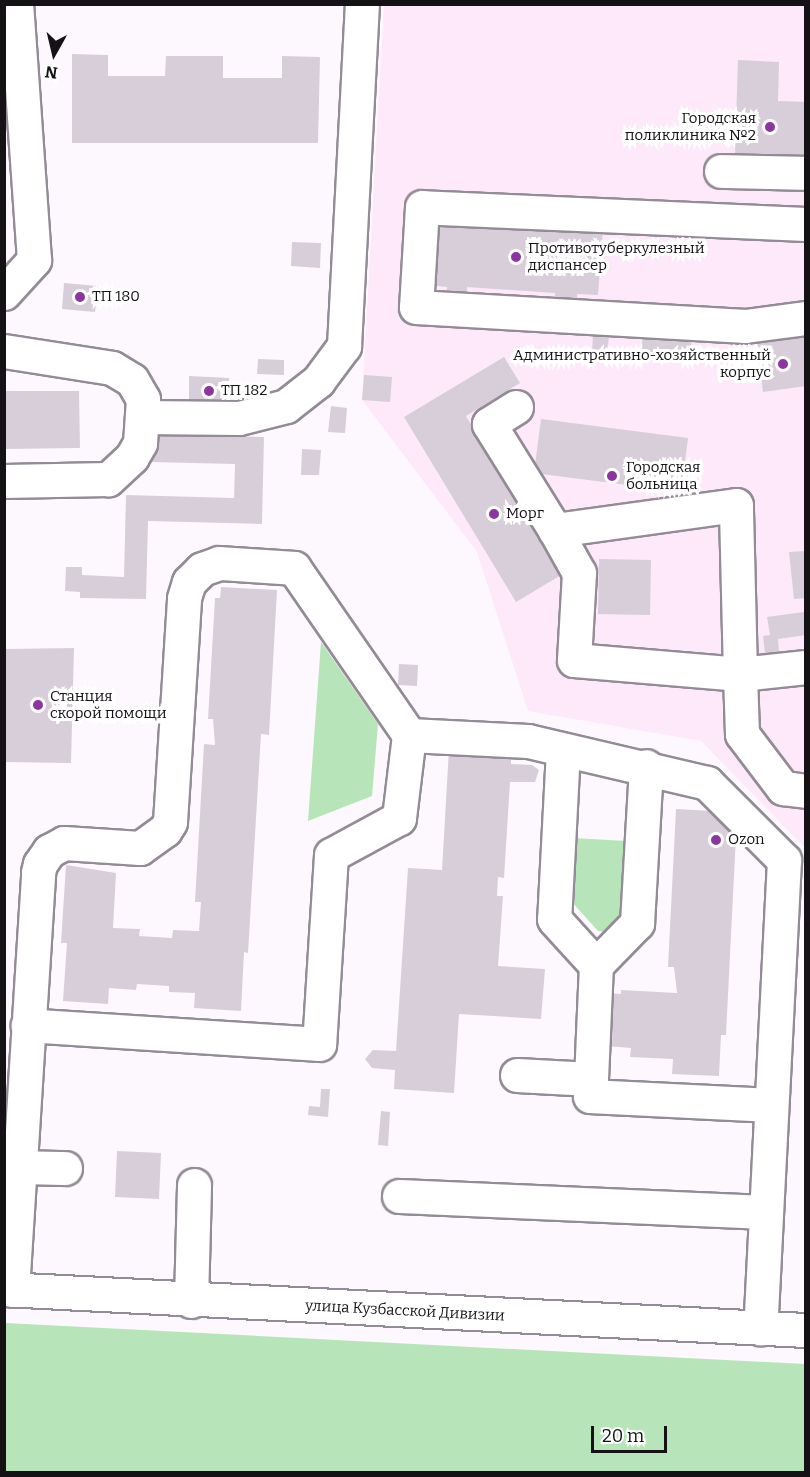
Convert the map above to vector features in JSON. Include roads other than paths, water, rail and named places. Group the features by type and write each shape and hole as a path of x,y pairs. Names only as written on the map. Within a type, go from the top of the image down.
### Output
{"street":[{"path":"4,293 34,260 16,4"},
{"path":"142,417 239,418 286,406 318,381 344,346 362,4"},
{"path":"721,171 806,173"},
{"path":"806,224 422,207 416,307 745,326 806,318"},
{"path":"4,351 112,368 132,380 143,399 140,443 132,457 108,478 4,481"},
{"path":"516,407 489,424 579,573 574,660 740,674 806,667"},
{"path":"555,530 736,505 742,734 783,788 806,791"},
{"path":"8,1289 20,1167 28,1025 38,872 44,857 64,843 140,848 158,837 170,822 184,598 189,582 202,569 219,563 294,568 409,735 399,818 331,855 319,1044 28,1025"},
{"path":"409,735 528,741 646,766 707,783 784,860 760,1328"},
{"path":"563,750 554,919 596,965"},
{"path":"646,766 638,923 596,965 590,1096 771,1106"},
{"path":"518,1076 591,1079"},
{"path":"20,1167 65,1168"},
{"path":"191,1301 194,1185"},
{"path":"399,1196 765,1212"},
{"name":"улица Кузбасской Дивизии","path":"8,1289 191,1301 806,1330"}],"place":[{"name":"Городская поликлиника №2","path":"770,127"},
{"name":"Противотуберкулезный диспансер","path":"516,257"},
{"name":"ТП 180","path":"80,297"},
{"name":"Административно-хозяйственный корпус","path":"783,364"},
{"name":"ТП 182","path":"209,391"},
{"name":"Городская больница","path":"612,476"},
{"name":"Морг","path":"494,514"},
{"name":"Станция скорой помощи","path":"38,705"},
{"name":"Ozon","path":"716,840"}]}
